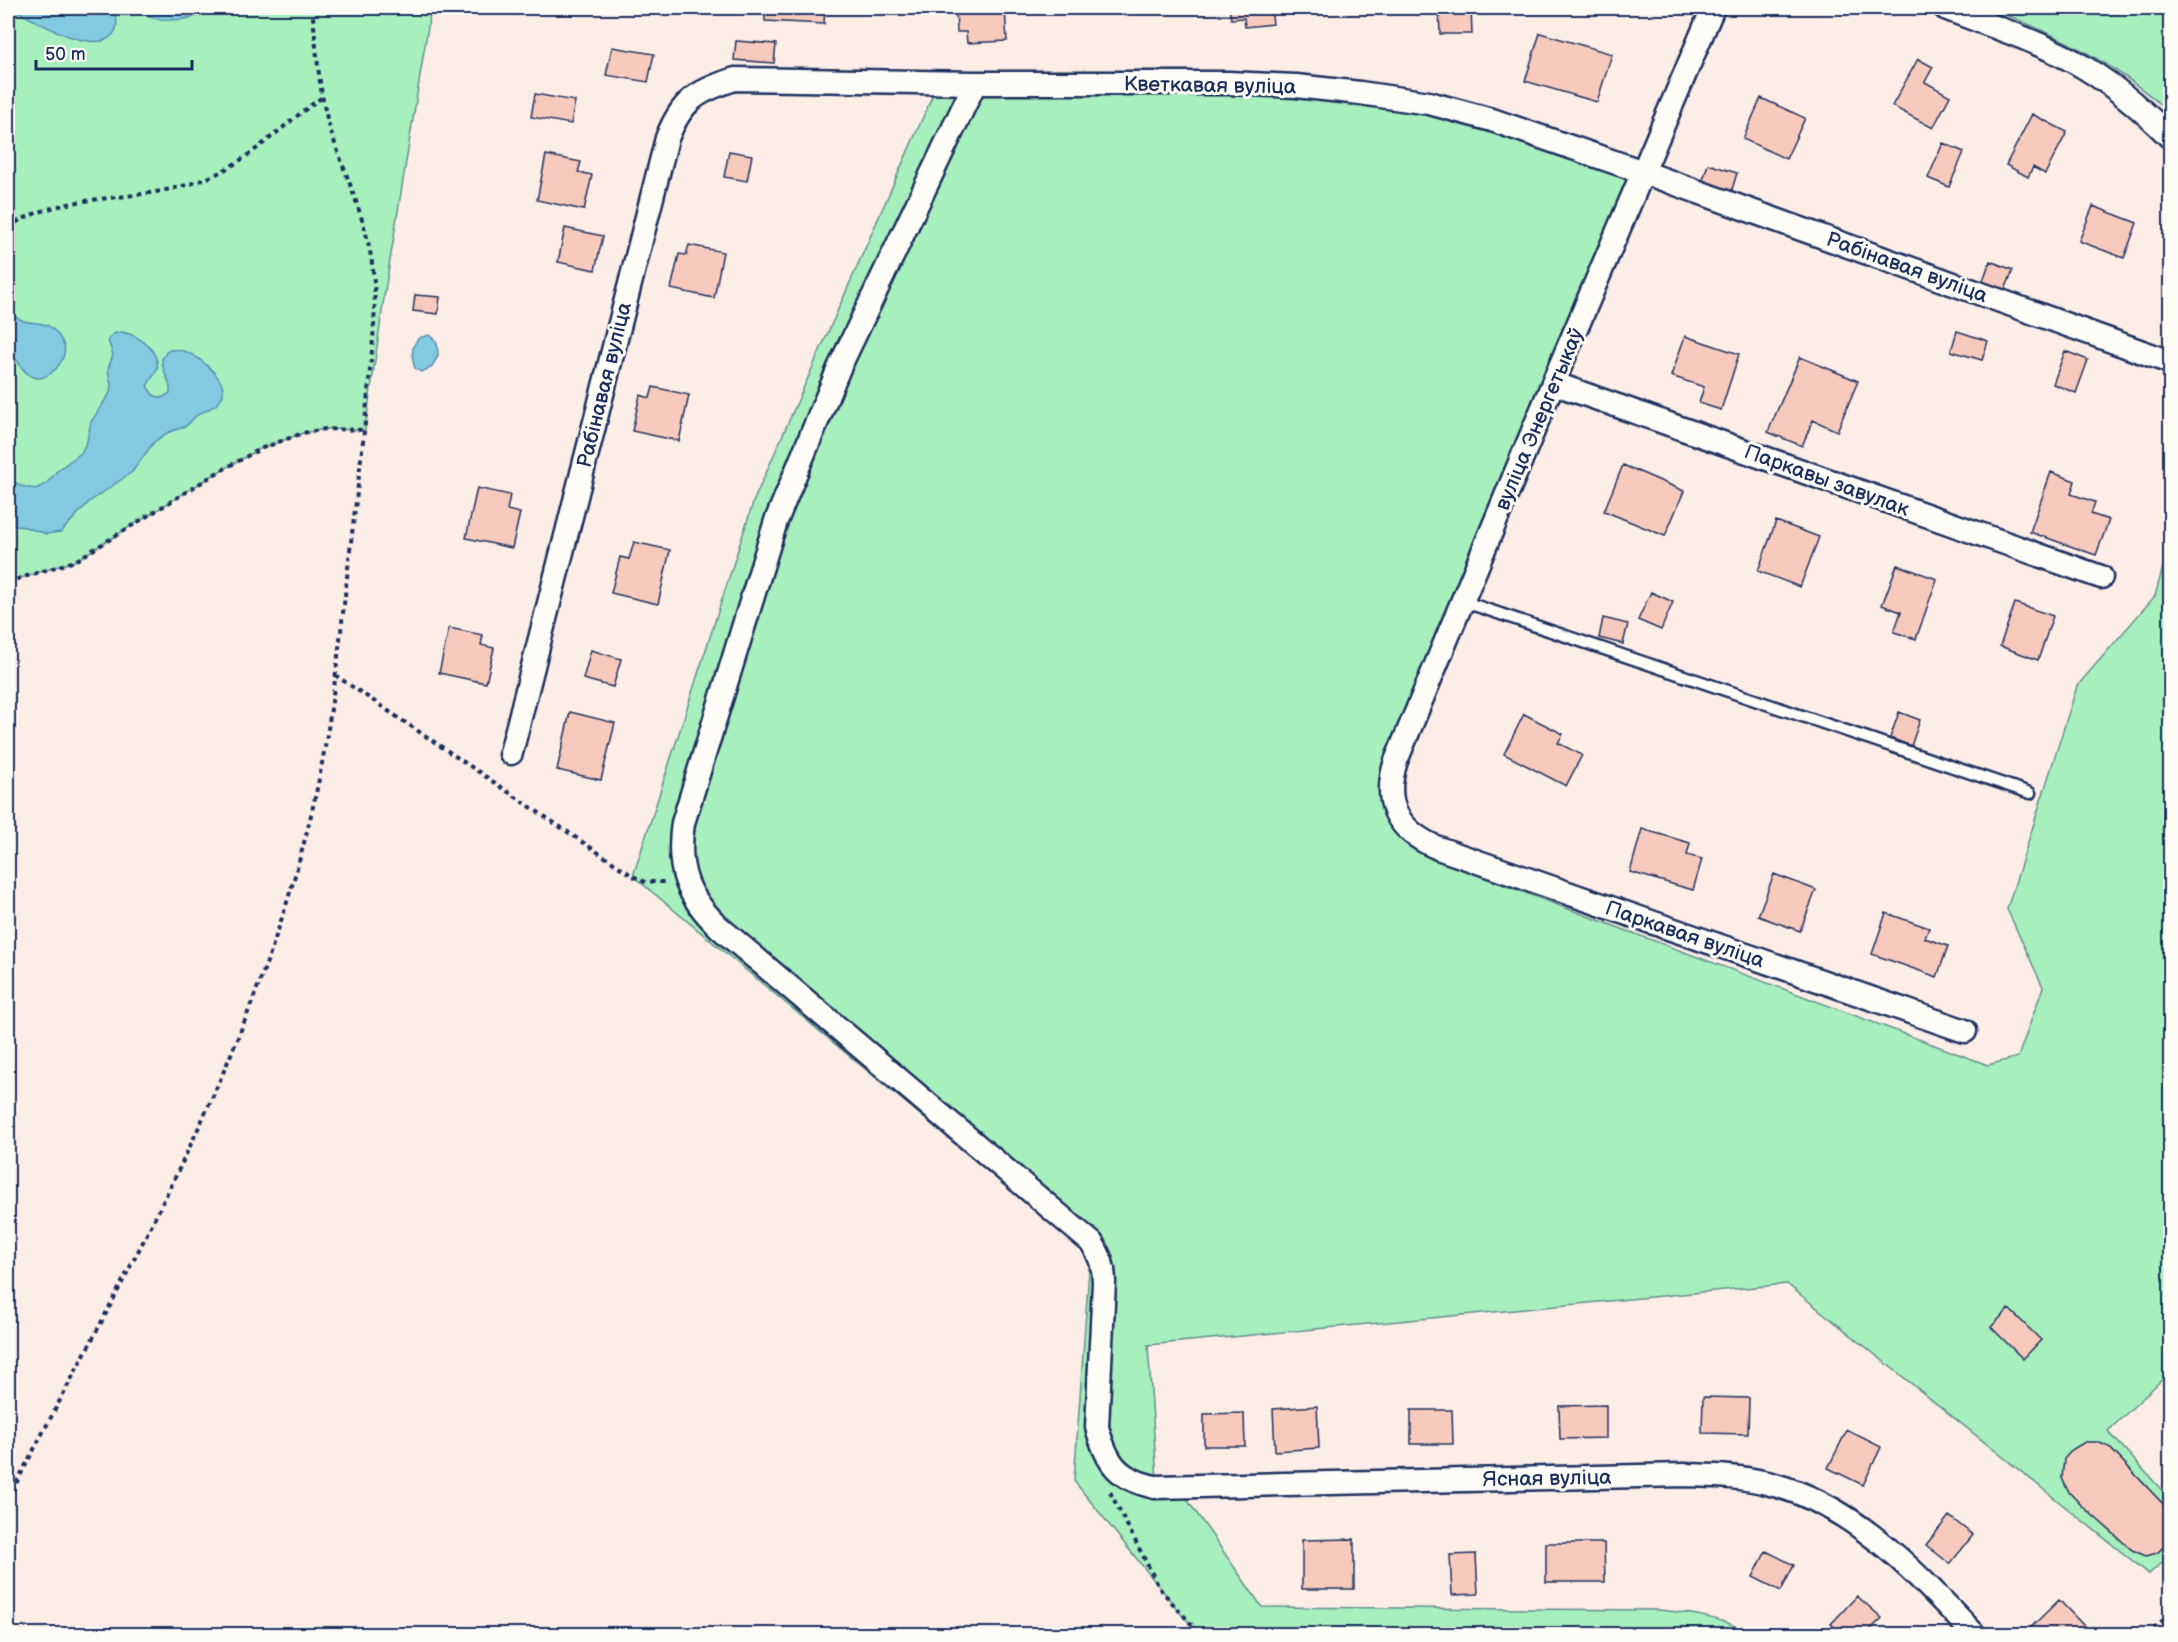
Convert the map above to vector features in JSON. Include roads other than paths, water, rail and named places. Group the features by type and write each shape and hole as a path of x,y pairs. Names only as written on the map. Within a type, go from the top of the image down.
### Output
{"street":[{"name":"вуліца Энергетыкаў","path":"1408,831 1393,806 1390,791 1391,776 1553,383 1713,8"},
{"path":"1945,8 2073,61 2112,85 2147,113 2170,138"},
{"name":"Рабінавая вуліца","path":"511,753 667,138 675,117 689,100 709,87 735,79 765,79"},
{"name":"Кветкавая вуліца","path":"765,79 975,83 1228,83 1296,86 1429,103 1492,120 1643,171"},
{"name":"Ясная вуліца","path":"975,83 839,368 776,520 683,823 680,843 685,878 691,895 703,912 720,928 1092,1243 1104,1267 1097,1427 1102,1446 1120,1473 1135,1482 1155,1487 1685,1475 1729,1476 1767,1483 1800,1493 1858,1526 1885,1546 1912,1571 1974,1635"},
{"name":"Рабінавая вуліца","path":"1643,171 2170,362"},
{"name":"Паркавы завулак","path":"1553,383 2101,578"},
{"name":"Паркавая вуліца","path":"1408,831 1421,841 1438,848 1965,1031"}],"lane":[{"path":"1462,601 2030,793"}],"water":[{"path":"12,8 111,8 117,26 109,38 97,41 82,40 49,28"},
{"path":"142,8 209,8 189,18 164,20 149,17"},
{"path":"8,312 24,321 47,325 59,335 64,346 63,358 50,374 39,378 29,375 8,352"},
{"path":"122,332 135,336 147,344 155,356 157,369 147,386 153,395 162,398 170,393 162,359 167,351 175,350 200,359 219,380 223,387 223,395 216,405 197,415 186,426 167,433 154,442 132,472 89,502 61,532 46,534 25,527 8,525 8,478 21,486 35,489 46,484 58,470 81,453 87,441 91,422 110,393 108,369 113,355 108,340 113,334"},
{"path":"429,335 437,342 438,356 431,368 421,372 415,368 413,348 419,338"}]}
